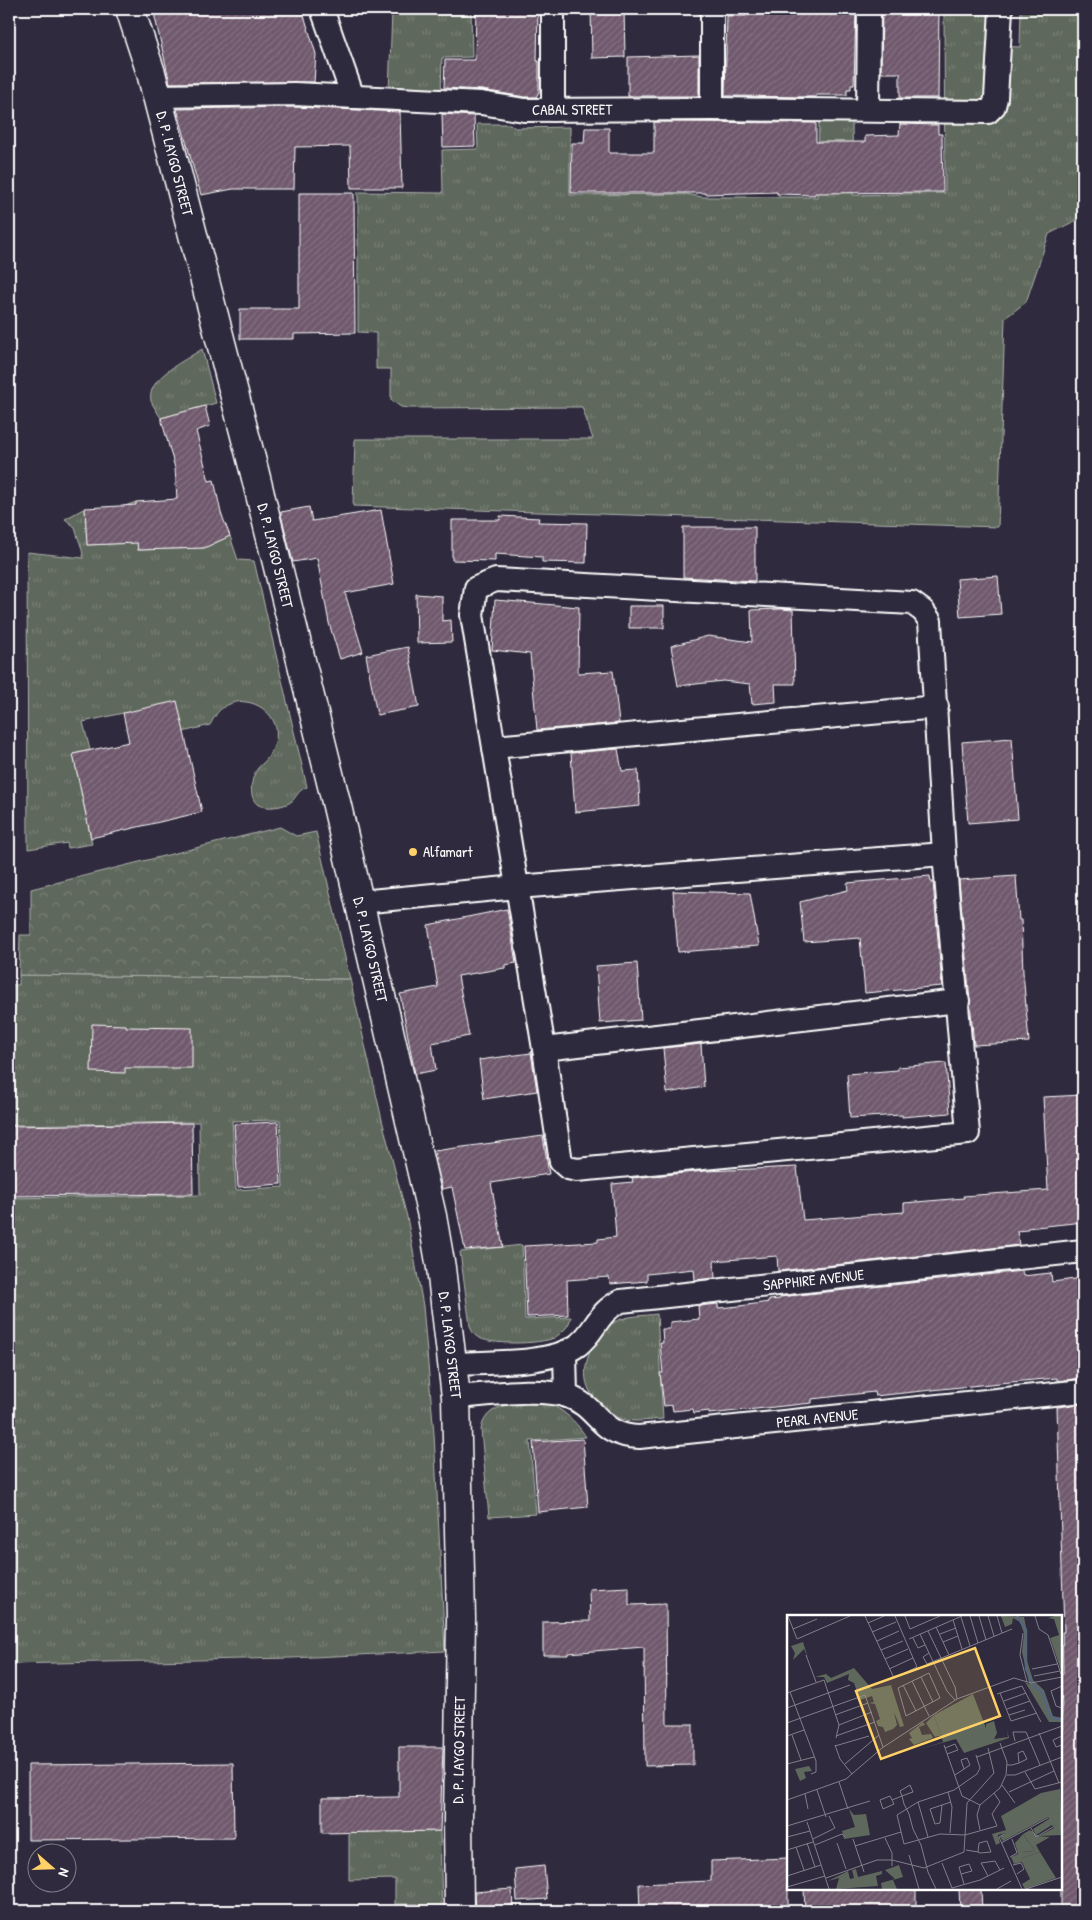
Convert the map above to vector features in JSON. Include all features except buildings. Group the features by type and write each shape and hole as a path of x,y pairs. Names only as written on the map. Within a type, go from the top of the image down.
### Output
{"main road":[{"name":"D. P. LAYGO STREET","path":"130,9 144,48 157,96 254,470 360,902 432,1216 447,1311 456,1398 461,1618 458,1790 459,1911"}],"street":[{"path":"322,9 353,97"},
{"path":"553,9 553,110"},
{"path":"712,9 712,109"},
{"path":"868,9 868,110"},
{"name":"CABAL STREET","path":"157,96 263,93 481,103 524,110 712,109 988,112 994,106 996,98 1001,9"},
{"path":"496,580 912,603 923,611 930,621 937,708 944,854 968,1133 577,1170 568,1168 561,1162 472,615 476,588 496,580"},
{"path":"494,747 937,708"},
{"path":"360,902 517,887 944,854"},
{"path":"544,1049 958,1001"},
{"name":"SAPPHIRE AVENUE","path":"565,1352 580,1343 600,1317 608,1309 621,1301 1083,1251"},
{"path":"453,1364 535,1359 565,1352 566,1396 536,1392 456,1398"},
{"name":"PEARL AVENUE","path":"566,1396 583,1404 614,1432 639,1437 1083,1391"}],"green space":[{"path":"334,9 471,9 472,57 442,58 441,95 389,92 392,11 335,11"},
{"path":"1021,9 1083,9 1083,217 1049,234 1026,302 1005,318 998,527 353,506 355,439 593,439 582,407 409,408 401,407 391,400 391,369 376,369 376,333 358,332 358,192 443,193 442,150 478,149 477,124 510,124 515,128 570,127 570,195 686,194 702,197 817,197 819,122 852,122 853,195 945,193 944,12 995,13 994,46 1020,47"},
{"path":"202,349 216,403 161,418 151,401 151,393 155,385 169,370"},
{"path":"136,502 138,550 204,548 230,536 238,560 254,561 307,787 300,791 293,800 281,806 265,807 260,806 254,801 252,786 254,776 258,768 271,753 276,741 276,728 273,720 262,708 255,704 247,702 231,703 219,711 210,725 183,732 123,713 83,722 90,750 73,754 92,844 68,848 67,843 28,849 27,552 83,558 75,527 65,519 85,508 87,545 125,543 125,506"},
{"path":"280,827 296,836 316,832 350,979 19,975 20,935 31,935 31,889"},
{"path":"19,975 350,979 382,1120 407,1217 423,1306 434,1434 445,1651 291,1658 9,1664 9,1198 200,1195 199,1122 9,1125 9,985 19,985","holes":["280,1120 283,1187 236,1190 232,1121"]},
{"path":"522,1245 525,1319 571,1317 570,1321 567,1327 554,1338 538,1342 502,1343 482,1339 473,1333 470,1326 460,1252"},
{"path":"657,1314 663,1419 636,1421 621,1419 598,1401 589,1390 586,1378 587,1359 601,1333 615,1322 630,1317"},
{"path":"527,1401 545,1403 558,1409 575,1422 586,1437 530,1441 536,1514 489,1517 481,1430 483,1422 492,1411 498,1408"},
{"path":"440,1831 442,1911 418,1911 418,1904 395,1904 395,1879 349,1880 349,1832"}],"place":[{"name":"Alfamart","path":"413,852"}]}
